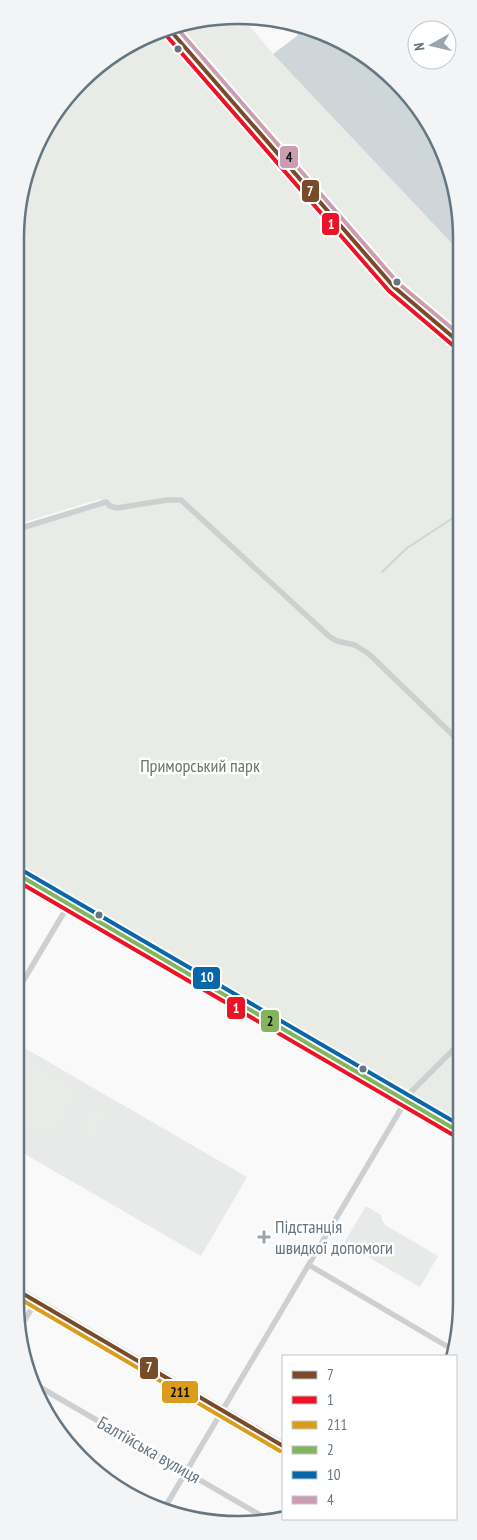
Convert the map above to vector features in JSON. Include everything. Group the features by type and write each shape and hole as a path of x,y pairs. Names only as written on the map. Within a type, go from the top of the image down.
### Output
{"main road":[{"path":"24,878 453,1128"},
{"path":"24,1295 282,1445"}],"street":[{"path":"173,34 394,287 453,337"},
{"path":"24,527 106,502 110,506 117,508 167,500 182,500 330,637 335,641 355,645 369,654 453,735"},
{"path":"24,980 69,904"},
{"path":"167,1504 406,1101 418,1085 453,1050"},
{"path":"309,1265 448,1347"},
{"path":"25,1320 36,1302"},
{"name":"Балтійська вулиця","path":"42,1389 260,1515"}],"shaded area":[{"path":"297,32 321,40 358,60 380,77 409,108 424,131 442,169 451,210 453,245 273,54 297,36"},
{"path":"24,1048 247,1177 201,1256 24,1154"},
{"path":"366,1206 381,1215 385,1225 438,1256 420,1287 344,1243"}],"green space":[{"path":"224,24 248,24 273,54 453,245 453,296 450,299 453,302 453,333 396,285 177,33"},
{"name":"Приморський парк","path":"169,35 391,289 453,342 453,1128 24,875 24,527 103,503 100,499 24,522 24,224 26,210 31,183 40,156 60,119 77,97 97,77 119,60"},
{"path":"24,1057 80,1089 52,1137 24,1121"},
{"path":"95,1104 108,1112 93,1139 79,1132"}],"waterway":[{"path":"382,572 407,548 453,518"}],"transit line":[{"name":"4","path":"180,32 398,283 453,329"},
{"name":"7","path":"173,34 394,287 453,337"},
{"name":"1","path":"167,36 389,291 453,345"},
{"name":"10","path":"24,871 453,1121"},
{"name":"2","path":"24,878 453,1128"},
{"name":"1","path":"24,885 453,1135"},
{"name":"7","path":"24,1294 282,1445"},
{"name":"211","path":"24,1301 280,1451"}],"place":[{"name":"Підстанція швидкої допомоги","path":"264,1237"}]}
